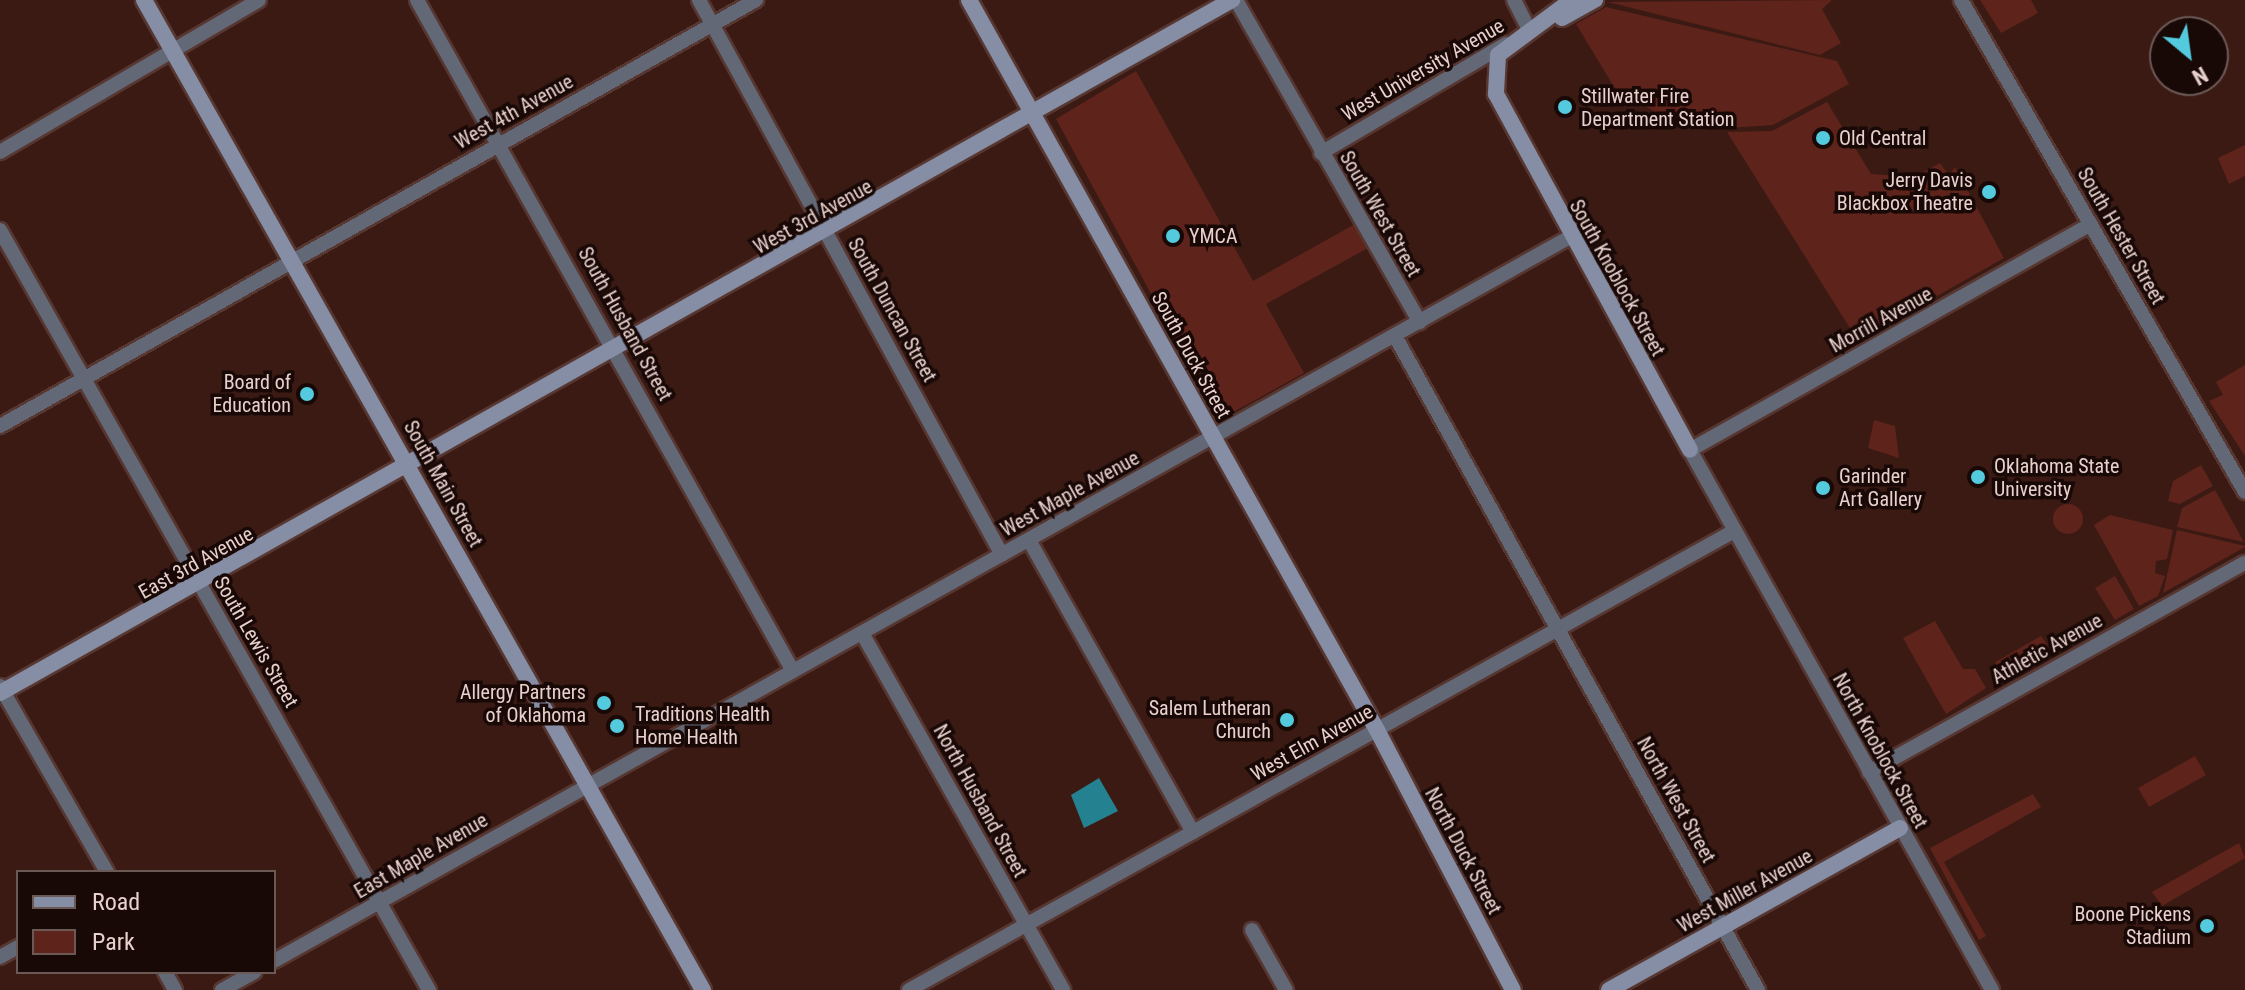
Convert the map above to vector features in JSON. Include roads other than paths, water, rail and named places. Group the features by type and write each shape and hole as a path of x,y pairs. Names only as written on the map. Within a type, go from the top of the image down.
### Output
{"street":[{"name":"South Main Street","path":"144,0 410,464 703,990"},
{"path":"0,152 259,0"},
{"name":"South Husband Street","path":"417,0 617,349 793,671"},
{"name":"South Duncan Street","path":"699,0 1002,555"},
{"name":"West 4th Avenue","path":"0,426 82,377 756,0"},
{"name":"South Duck Street","path":"969,0 1377,730"},
{"name":"West 3rd Avenue","path":"410,464 1234,0"},
{"name":"South West Street","path":"1234,0 1420,322"},
{"path":"1514,0 1530,31"},
{"name":"West University Avenue","path":"1321,153 1530,31 1572,0"},
{"name":"West University Avenue","path":"1546,21 1595,0"},
{"name":"South Hester Street","path":"1961,0 2245,492"},
{"name":"South Knoblock Street","path":"1510,41 1493,70 1496,94 1570,237 1734,531"},
{"name":"Morrill Avenue","path":"1690,450 2091,224"},
{"name":"South Lewis Street","path":"0,230 429,990"},
{"name":"West Maple Avenue","path":"587,785 1570,237"},
{"path":"1395,336 1558,629"},
{"name":"East 3rd Avenue","path":"1,690 200,586 410,464"},
{"name":"West Elm Avenue","path":"909,990 1734,531"},
{"name":"North Knoblock Street","path":"1734,531 1992,990"},
{"path":"1029,540 1193,832"},
{"name":"Athletic Avenue","path":"1869,772 2245,563"},
{"name":"North West Street","path":"1558,629 1758,990"},
{"name":"North Husband Street","path":"862,633 1063,990"},
{"path":"1,690 106,870"},
{"name":"North Duck Street","path":"1377,730 1513,990"},
{"name":"East Maple Avenue","path":"276,960 587,785"},
{"name":"West Miller Avenue","path":"1609,990 1900,828"},
{"path":"1252,930 1286,990"},
{"path":"222,990 250,974"}],"water":[{"path":"1099,778 1118,811 1084,828 1071,795"}],"place":[{"name":"Stillwater Fire Department Station","path":"1565,107"},
{"name":"Old Central","path":"1823,138"},
{"name":"Jerry Davis Blackbox Theatre","path":"1989,192"},
{"name":"YMCA","path":"1173,236"},
{"name":"Board of Education","path":"307,394"},
{"name":"Oklahoma State University","path":"1978,477"},
{"name":"Garinder Art Gallery","path":"1823,488"},
{"name":"Allergy Partners of Oklahoma","path":"604,703"},
{"name":"Salem Lutheran Church","path":"1287,720"},
{"name":"Traditions Health Home Health","path":"617,726"},
{"name":"Boone Pickens Stadium","path":"2207,926"}]}
